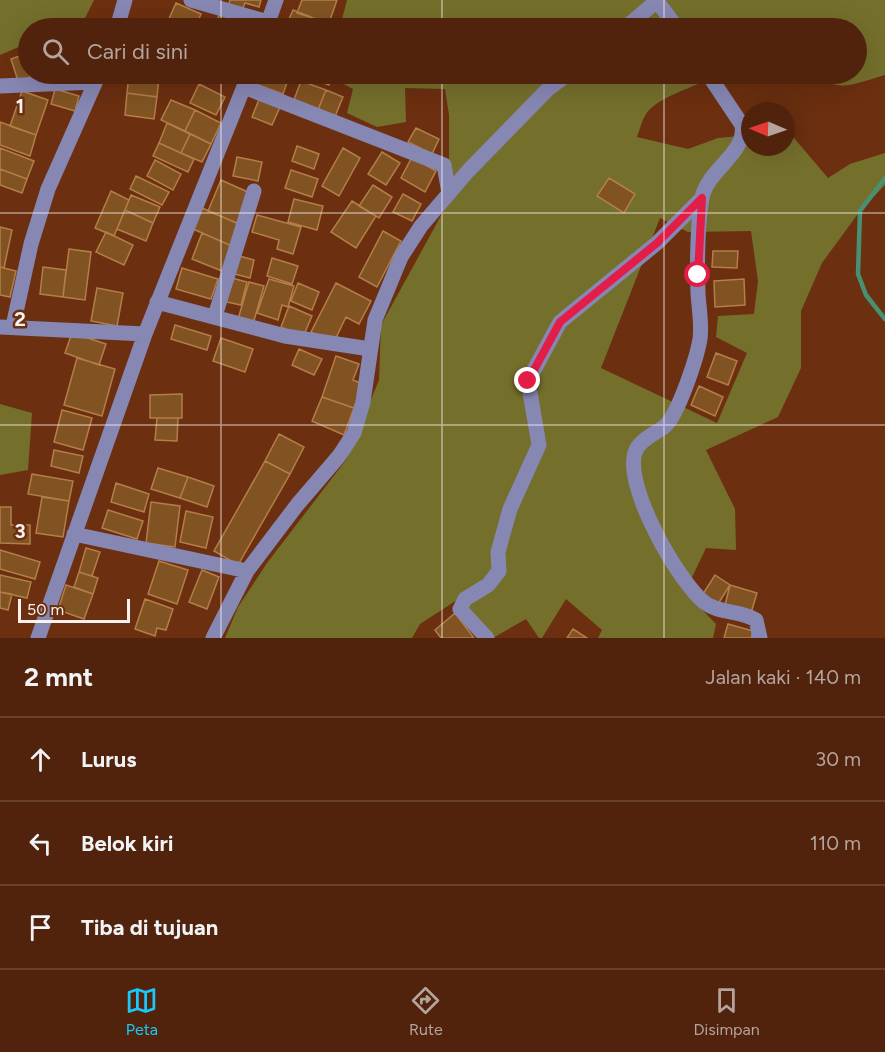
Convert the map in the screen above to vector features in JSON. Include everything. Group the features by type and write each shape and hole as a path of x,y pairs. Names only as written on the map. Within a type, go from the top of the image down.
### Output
{"street":[{"path":"120,18 125,0"},
{"path":"191,0 246,18"},
{"path":"270,18 276,0"},
{"path":"637,18 657,0 670,18"},
{"path":"0,86 24,84"},
{"path":"94,84 48,189 7,326 145,334"},
{"path":"38,638 145,334 244,84"},
{"path":"255,84 444,165 449,193"},
{"path":"213,638 247,571 297,505 339,456 354,433 363,402 375,320 401,257 421,226 449,193 555,84"},
{"path":"715,84 742,125 743,132 732,152 708,180 702,198 698,275 700,339 674,415 636,449 634,467 637,487 652,526 696,594 707,604 756,620 760,638"},
{"path":"215,316 254,191"},
{"path":"487,638 460,609 465,599 488,585 499,571 498,552 510,509 539,446 528,381 560,322 657,243 702,198"},
{"path":"157,302 285,336 370,349"},
{"path":"74,534 247,571"}],"shaded area":[{"path":"0,0 94,0 85,18 18,18 18,47 0,55"},
{"path":"347,0 885,0 885,75 867,80 867,18 342,18"},
{"path":"344,84 698,84 673,94 649,110 637,137 688,149 718,138 741,136 741,156 795,156 795,139 828,178 850,164 885,153 885,185 860,211 822,263 801,311 801,368 778,417 706,450 735,509 736,550 706,548 685,592 716,624 713,638 598,638 602,630 566,599 542,638 539,638 526,619 493,638 457,600 420,624 412,638 225,638 238,607 267,563 346,460 379,380 381,325 449,201 449,115 445,89 405,88 406,122 377,127 347,113 353,89","holes":["660,218 688,232 751,231 758,281 754,314 718,316 716,337 747,353 717,423 601,368"]},
{"path":"0,404 32,413 28,470 0,475"}],"building":[{"path":"230,0 261,0 259,7 245,3 242,10 228,6"},
{"path":"302,0 337,0 331,18 313,18 297,13"},
{"path":"176,3 201,14 199,18 169,18"},
{"path":"293,10 311,17 311,18 289,18"},
{"path":"18,57 18,81 11,59"},
{"path":"128,84 158,84 157,97 127,93"},
{"path":"199,84 225,97 216,115 190,103"},
{"path":"256,84 286,84 283,94"},
{"path":"300,84 309,84 326,90 316,115 292,105"},
{"path":"55,89 79,96 75,111 51,104"},
{"path":"326,90 343,97 334,119 317,112"},
{"path":"22,91 48,100 36,135 10,126"},
{"path":"127,93 157,97 154,119 125,115"},
{"path":"260,97 281,105 272,125 252,117"},
{"path":"171,100 195,110 185,131 161,120"},
{"path":"195,110 221,123 211,144 185,131"},
{"path":"0,122 36,135 30,156 0,145"},
{"path":"167,123 190,134 181,153 159,143"},
{"path":"416,128 439,139 432,154 408,142"},
{"path":"190,134 211,144 202,162 181,153"},
{"path":"159,143 194,159 188,172 153,156"},
{"path":"297,146 319,154 314,169 292,161"},
{"path":"0,148 34,161 27,179 0,169"},
{"path":"343,148 360,158 339,196 322,186"},
{"path":"382,152 400,163 386,185 368,174"},
{"path":"237,157 262,162 258,181 233,176"},
{"path":"412,157 436,171 425,192 401,178"},
{"path":"155,160 181,174 173,190 147,176"},
{"path":"0,169 27,179 22,193 0,185"},
{"path":"291,170 318,179 312,197 285,188"},
{"path":"136,176 169,192 162,205 130,189"},
{"path":"609,178 635,194 624,213 597,196"},
{"path":"221,180 250,193 237,223 208,211"},
{"path":"373,185 392,197 379,218 359,206"},
{"path":"111,191 129,200 114,236 95,228"},
{"path":"403,194 421,204 412,221 393,212"},
{"path":"131,195 160,207 153,223 125,210"},
{"path":"294,199 323,206 317,230 288,222"},
{"path":"352,201 376,216 356,248 331,232"},
{"path":"202,208 241,225 232,246 193,229"},
{"path":"125,210 153,223 146,241 117,229"},
{"path":"257,215 301,227 293,254 277,249 279,240 252,232"},
{"path":"0,227 12,230 4,268 0,267"},
{"path":"383,231 401,241 377,287 359,277"},
{"path":"106,232 133,245 124,265 96,252"},
{"path":"202,233 232,246 222,271 192,259"},
{"path":"69,249 91,252 85,300 63,297"},
{"path":"713,251 738,251 737,268 712,267"},
{"path":"236,255 254,260 250,278 231,273"},
{"path":"272,258 298,266 292,284 267,276"},
{"path":"0,267 16,271 10,297 0,295"},
{"path":"43,267 66,270 63,297 40,294"},
{"path":"182,268 218,279 211,299 176,289"},
{"path":"228,277 247,282 241,305 222,301"},
{"path":"269,279 294,286 288,307 282,305 278,320 257,313"},
{"path":"744,279 745,305 715,307 714,281"},
{"path":"249,282 264,286 253,324 238,319"},
{"path":"298,283 319,292 312,310 291,301"},
{"path":"336,283 371,301 359,324 346,317 333,344 311,332"},
{"path":"97,288 123,293 117,326 91,321"},
{"path":"289,306 312,316 303,337 281,327"},
{"path":"175,325 211,336 207,350 171,339"},
{"path":"72,333 106,344 99,365 65,353"},
{"path":"221,338 253,349 245,372 213,361"},
{"path":"299,349 322,359 314,375 292,365"},
{"path":"716,353 737,361 728,385 707,377"},
{"path":"336,356 359,364 353,380 363,384 354,408 322,397"},
{"path":"77,358 115,369 102,416 64,405"},
{"path":"699,386 723,397 715,416 691,405"},
{"path":"182,394 182,418 150,418 150,395"},
{"path":"322,397 354,408 344,435 312,421"},
{"path":"62,410 92,418 83,450 54,442"},
{"path":"157,418 178,418 177,441 155,440"},
{"path":"279,434 304,447 290,474 265,461"},
{"path":"54,450 83,456 79,473 51,466"},
{"path":"265,461 290,474 238,565 214,551"},
{"path":"158,468 188,477 180,498 151,489"},
{"path":"32,474 73,481 69,501 28,494"},
{"path":"188,477 214,486 207,507 180,498"},
{"path":"116,483 149,494 144,512 111,502"},
{"path":"42,497 69,501 63,537 36,533"},
{"path":"151,502 180,506 175,547 146,543"},
{"path":"0,507 11,507 11,525 30,525 30,544 0,543"},
{"path":"108,510 143,521 137,539 102,528"},
{"path":"186,511 213,517 206,548 180,542"},
{"path":"86,548 100,552 92,576 79,572"},
{"path":"0,550 40,562 35,579 0,569"},
{"path":"159,561 188,570 177,604 148,594"},
{"path":"202,570 219,577 207,609 189,602"},
{"path":"79,572 98,578 93,594 74,587"},
{"path":"0,575 31,582 27,598 0,592"},
{"path":"715,575 730,585 718,604 703,594"},
{"path":"66,585 93,594 84,619 58,610"},
{"path":"730,585 757,593 751,613 725,605"},
{"path":"0,592 12,594 8,610 0,608"},
{"path":"145,599 173,609 166,630 157,628 155,636 135,629"},
{"path":"455,613 474,638 441,638 435,630"},
{"path":"728,624 753,631 751,638 724,638"},
{"path":"573,629 587,638 567,638"}],"waterway":[{"path":"885,178 860,211 858,274 866,295 885,319"}],"route":[{"path":"528,381 560,322 657,243 702,198 698,275"}]}
